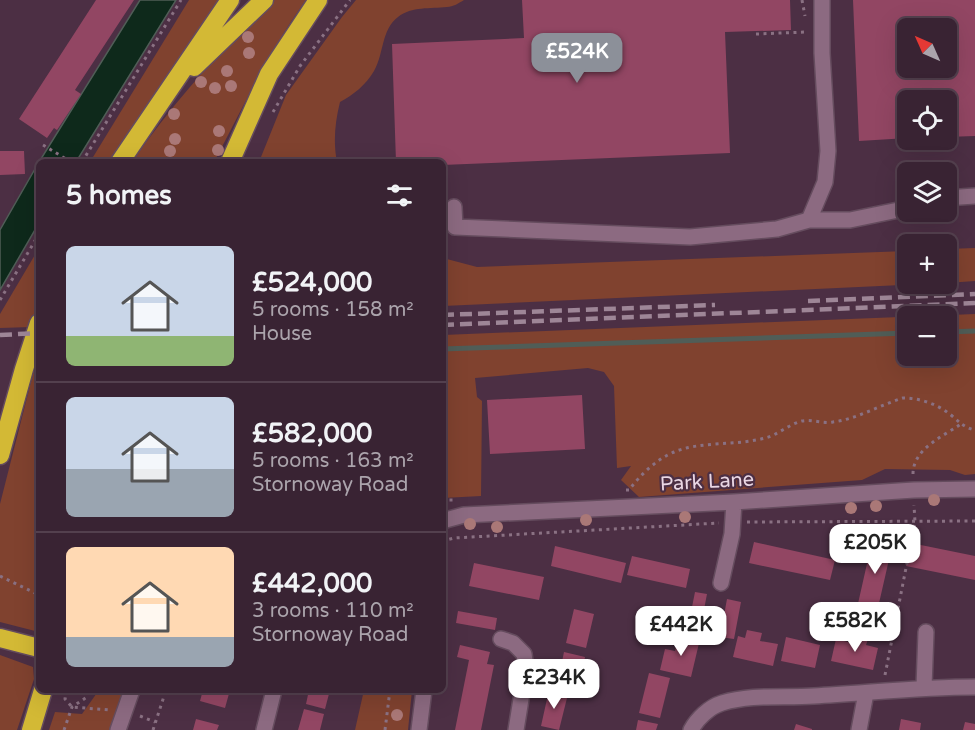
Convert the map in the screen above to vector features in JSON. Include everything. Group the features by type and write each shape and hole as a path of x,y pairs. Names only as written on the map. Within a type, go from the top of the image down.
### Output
{"highway":[{"path":"122,159 230,0"},
{"path":"167,93 264,0"},
{"path":"231,159 269,74 318,0"},
{"path":"0,455 36,331"},
{"path":"0,638 36,647"},
{"path":"31,730 43,693"}],"street":[{"path":"809,220 825,182 828,151 822,53 822,0"},
{"path":"957,197 975,196"},
{"path":"454,207 455,227 690,237 777,229 809,220 850,220 897,210"},
{"name":"Park Lane","path":"446,520 464,515 734,502 914,490 975,489"},
{"path":"721,583 732,534 734,502"},
{"path":"924,687 926,632"},
{"path":"501,639 513,643 524,654 526,668 516,730"},
{"path":"691,730 697,720 719,704 755,697 866,693 924,687 975,687"},
{"path":"118,730 131,693"},
{"path":"264,730 273,693"},
{"path":"419,730 424,693"},
{"path":"859,730 866,693"}],"path":[{"path":"84,159 181,0"},
{"path":"269,119 300,66 350,0"},
{"path":"756,34 806,33"},
{"path":"43,145 66,159"},
{"path":"0,300 36,239"},
{"path":"629,490 659,460 674,452 689,448 764,439 809,420 832,423 903,398 914,398 938,406 961,424 975,430"},
{"path":"881,691 915,522 913,466 922,451 961,424"},
{"path":"446,539 733,522 975,521"},
{"path":"0,576 36,594"},
{"path":"66,693 65,699 72,707 125,711 155,722"},
{"path":"64,730 72,707 87,697 88,693"},
{"path":"153,730 165,693"},
{"path":"386,730 390,693"}],"shaded area":[{"path":"140,0 176,0 78,159 41,159"},
{"path":"189,0 220,0 111,159 92,159"},
{"path":"274,0 306,0 268,59 216,159 134,159 198,77"},
{"path":"356,0 464,0 449,7 409,11 392,22 371,76 359,89 340,102 335,132 337,159 260,159 286,95"},
{"path":"36,167 36,228 0,290 0,230"},
{"path":"975,248 975,281 957,282 957,249"},
{"path":"897,251 897,285 446,306 446,259 477,267"},
{"path":"36,253 36,311 31,327 0,328 0,314"},
{"path":"975,314 975,474 965,475 950,470 885,469 862,480 639,497 621,480 631,466 617,468 614,386 604,372 588,368 475,378 477,397 482,401 481,496 446,498 446,335 897,317 897,366 957,366 957,315"},
{"path":"36,370 36,631 0,622 0,504"},
{"path":"0,655 33,667 34,679 17,730 0,730"},
{"path":"97,693 127,693 114,730 49,730 55,712 82,714"},
{"path":"363,693 412,693 408,730 355,730"}],"building":[{"path":"96,0 134,0 75,90 81,94 57,130 54,128 47,138 19,119"},
{"path":"522,0 790,0 791,30 725,32 730,153 446,165 446,159 396,159 392,44 524,38"},
{"path":"853,0 975,0 975,136 957,137 957,90 897,90 897,139 859,141"},
{"path":"0,151 24,151 25,174 0,175"},
{"path":"582,395 585,449 490,454 487,400"},
{"path":"873,537 893,542 877,612 857,608"},
{"path":"754,542 835,560 830,580 749,563"},
{"path":"911,543 975,556 975,580 906,566"},
{"path":"555,546 626,563 621,583 551,566"},
{"path":"632,556 690,569 686,588 627,575"},
{"path":"474,563 544,577 539,600 469,586"},
{"path":"695,592 707,594 699,635 687,632"},
{"path":"727,599 741,602 734,639 720,637"},
{"path":"574,609 594,614 586,648 566,643"},
{"path":"458,611 497,618 495,630 456,623"},
{"path":"747,630 762,633 760,641 778,644 773,666 733,657 738,636 745,638"},
{"path":"679,634 700,639 691,677 660,670 665,649 675,651"},
{"path":"854,635 868,639 866,645 878,648 873,670 831,661 836,639 852,643"},
{"path":"786,637 820,645 815,668 781,661"},
{"path":"460,645 490,652 487,664 494,665 481,730 455,730 469,660 457,657"},
{"path":"564,652 585,657 578,690 557,686"},
{"path":"649,673 670,678 660,718 639,713"},
{"path":"549,690 568,694 559,730 541,726"},
{"path":"202,693 229,693 225,708 200,701"},
{"path":"308,693 329,693 325,709 306,704"},
{"path":"304,709 324,714 320,730 298,730"},
{"path":"196,719 219,725 217,730 193,730"},
{"path":"901,719 921,723 920,730 899,730"},
{"path":"638,720 658,724 656,730 636,730"},
{"path":"965,722 975,724 975,730 963,730"},
{"path":"796,724 812,729 812,730 794,730"}],"waterway":[{"path":"957,332 975,331"},
{"path":"446,349 897,333"}],"railway":[{"path":"808,301 975,294"},
{"path":"446,325 975,303"},
{"path":"446,315 715,305"},
{"path":"0,335 36,333"}]}
